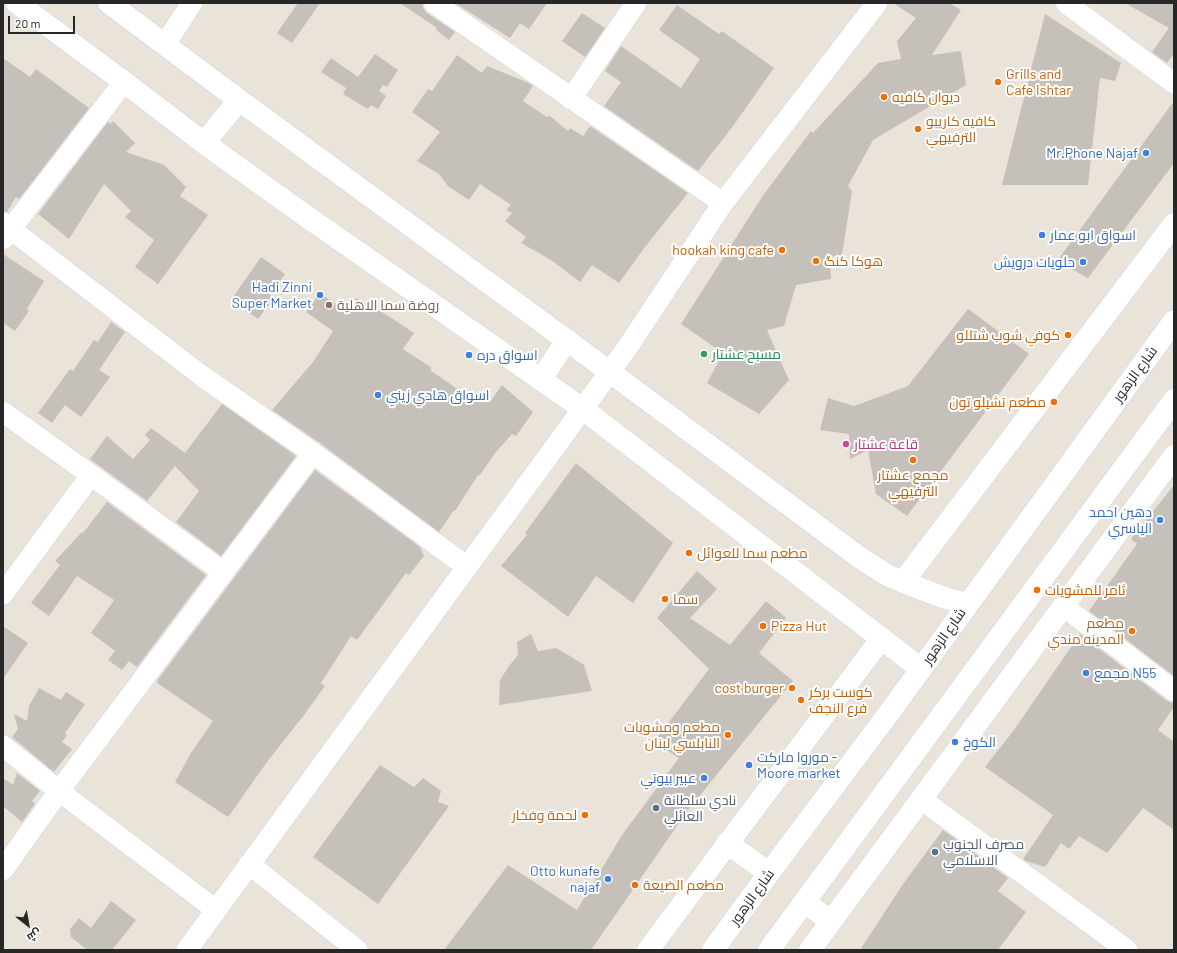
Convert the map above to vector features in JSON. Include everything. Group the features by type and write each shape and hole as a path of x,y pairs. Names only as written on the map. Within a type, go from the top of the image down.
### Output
{"street":[{"path":"17,3 204,143 583,409 921,669"},
{"path":"109,3 567,340 858,557 882,572 903,582 945,598 967,604"},
{"path":"165,44 192,3"},
{"path":"434,3 723,203"},
{"path":"571,99 636,3"},
{"path":"186,950 610,372 723,203 876,3"},
{"path":"1066,3 1174,82"},
{"path":"124,82 5,230 202,376 313,453 467,567"},
{"path":"204,143 239,100"},
{"path":"903,582 1174,224"},
{"name":"شارع الزهور","path":"713,950 921,669 1174,321"},
{"path":"541,380 567,340"},
{"path":"769,950 1167,414 1174,400"},
{"path":"3,412 223,572"},
{"path":"3,870 59,791 313,453"},
{"path":"810,950 1174,456"},
{"path":"3,594 91,475"},
{"path":"1063,606 1174,691"},
{"path":"648,950 881,638"},
{"path":"3,746 59,791 216,910"},
{"path":"921,799 1127,950"},
{"path":"727,843 769,873"},
{"path":"249,864 357,950"},
{"path":"804,902 831,921"}],"building":[{"path":"298,3 320,3 292,43 277,33"},
{"path":"400,3 422,3 423,8 427,13 455,32 449,40 436,30 437,28"},
{"path":"455,3 547,3 529,29 520,23 510,38"},
{"path":"893,3 949,3 961,10 932,55 961,51 966,85 873,140 848,186 852,191 842,255 830,257 831,279 796,285 784,326 767,330 789,380 759,414 707,383 723,353 681,324 762,197 811,131 813,133 878,63 901,59 897,41 916,18"},
{"path":"1125,3 1174,3 1174,54 1167,63 1152,52 1169,28"},
{"path":"677,5 719,34 722,31 774,68 733,126 698,171 604,106 621,82 605,71 621,46 681,88 700,59 659,30"},
{"path":"582,13 605,28 585,57 562,41"},
{"path":"1045,14 1121,63 1115,81 1100,78 1088,185 1002,185"},
{"path":"375,54 398,70 387,87 383,85 379,91 386,96 378,109 371,105 368,109 343,94 346,88 321,72 331,58 358,77"},
{"path":"457,55 482,73 487,66 529,83 533,86 523,101 547,117 550,116 568,131 570,128 583,136 590,126 688,193 645,247 619,283 592,265 580,282 551,260 521,243 526,237 505,221 512,213 506,210 511,205 480,184 469,200 448,186 439,174 417,161 440,132 412,112 428,89 432,91"},
{"path":"3,58 30,77 36,69 89,108 19,199 16,197 7,212 3,211"},
{"path":"1174,101 1174,163 1088,278 1057,261"},
{"path":"113,121 135,143 126,152 164,165 186,187 180,196 208,215 158,284 135,267 154,240 125,217 131,211 104,184 69,239 38,214 108,122 111,124"},
{"path":"3,254 44,281 27,309 29,311 15,331 3,323"},
{"path":"261,257 285,274 270,295 274,298 258,319 231,300"},
{"path":"320,293 347,312 356,298 387,315 414,333 403,349 432,368 430,370 472,399 477,392 490,402 502,385 533,412 516,436 512,434 496,452 479,476 478,475 455,511 454,510 439,532 320,443 272,410 313,362 333,331 306,312"},
{"path":"968,309 1029,354 907,516 876,494 868,450 850,459 849,434 820,430 828,398 854,406 908,386"},
{"path":"111,322 125,332 99,370 110,377 81,417 65,405 52,423 38,413 70,369 73,371 94,340 98,342"},
{"path":"222,404 296,456 221,556 176,522 199,491 175,466 147,501 90,459 107,436 133,459 150,440 145,435 151,428 185,453"},
{"path":"576,463 673,543 633,603 596,576 568,617 501,566 527,535 525,533"},
{"path":"315,470 420,547 424,556 409,575 406,573 357,640 351,636 321,683 325,686 267,762 228,817 175,782 191,753 213,721 157,683 157,681"},
{"path":"1174,485 1174,676 1089,611 1137,544 1131,539"},
{"path":"107,502 206,575 137,667 129,661 122,670 108,660 115,651 91,633 114,600 77,576 49,616 31,603 60,565 55,561 82,532 83,533"},
{"path":"697,571 717,589 690,618 730,645 766,601 786,618 759,653 793,681 688,810 591,950 444,950 508,865 577,910 622,835 679,758 654,742 709,669 657,618"},
{"path":"3,626 28,643 3,679"},
{"path":"531,634 538,651 556,648 584,665 592,691 499,705 500,680 518,655 517,642"},
{"path":"1080,634 1167,701 1174,703 1174,707 1158,730 1174,742 1174,830 1143,808 1107,853 1079,836 1069,849 1061,843 1045,867 1023,859 1053,815 985,767 1014,730"},
{"path":"39,688 61,700 66,692 85,704 65,733 67,735 62,742 72,749 54,772 12,737 18,729 14,714 27,721 29,706"},
{"path":"380,765 414,787 423,778 441,791 438,802 449,806 378,904 313,857"},
{"path":"17,773 40,791 32,801 35,804 22,822 3,806 3,778 13,785"},
{"path":"943,830 1008,878 998,891 1026,912 998,950 860,950 903,884"},
{"path":"111,901 136,920 112,950 87,950 71,937 70,929 79,918 91,928"}],"place":[{"name":"Grills and Cafe Ishtar","path":"998,82"},
{"name":"ديوان كافيه","path":"884,97"},
{"name":"كافيه كاريبو الترفيهي","path":"918,129"},
{"name":"Mr.Phone Najaf","path":"1146,153"},
{"name":"اسواق ابو عمار","path":"1042,235"},
{"name":"hookah king cafe","path":"782,250"},
{"name":"هوكا كنگ","path":"816,261"},
{"name":"حلويات درويش","path":"1083,262"},
{"name":"Hadi Zinni Super Market","path":"320,295"},
{"name":"روضة سما الاهلية","path":"329,305"},
{"name":"كوفي شوب شتللو","path":"1068,335"},
{"name":"مسبح عشتار","path":"704,354"},
{"name":"اسواق دره","path":"469,355"},
{"name":"اسواق هادي زيني","path":"378,395"},
{"name":"مطعم تشيلو تون","path":"1054,402"},
{"name":"قاعة عشتار","path":"846,444"},
{"name":"مجمع عشتار الترفيهي","path":"913,460"},
{"name":"دهين احمد الياسري","path":"1160,520"},
{"name":"مطعم سما للعوائل","path":"689,553"},
{"name":"ثامر للمشويات","path":"1037,590"},
{"name":"سما","path":"665,599"},
{"name":"Pizza Hut","path":"763,626"},
{"name":"مطعم المدينه مندي","path":"1132,631"},
{"name":"مجمع N55","path":"1086,673"},
{"name":"cost burger","path":"792,688"},
{"name":"كوست بركر فرع النجف","path":"801,700"},
{"name":"مطعم ومشويات النابلسي لبنان","path":"728,735"},
{"name":"الكوخ","path":"955,742"},
{"name":"موروا ماركت - Moore market","path":"749,765"},
{"name":"عبير بيوتي","path":"704,778"},
{"name":"نادي سلطانة العائلي","path":"656,808"},
{"name":"لحمة وفخار","path":"585,815"},
{"name":"مصرف الجنوب الاسلامي","path":"935,852"},
{"name":"Otto kunafe najaf","path":"608,879"},
{"name":"مطعم الضيعة","path":"635,885"}]}
